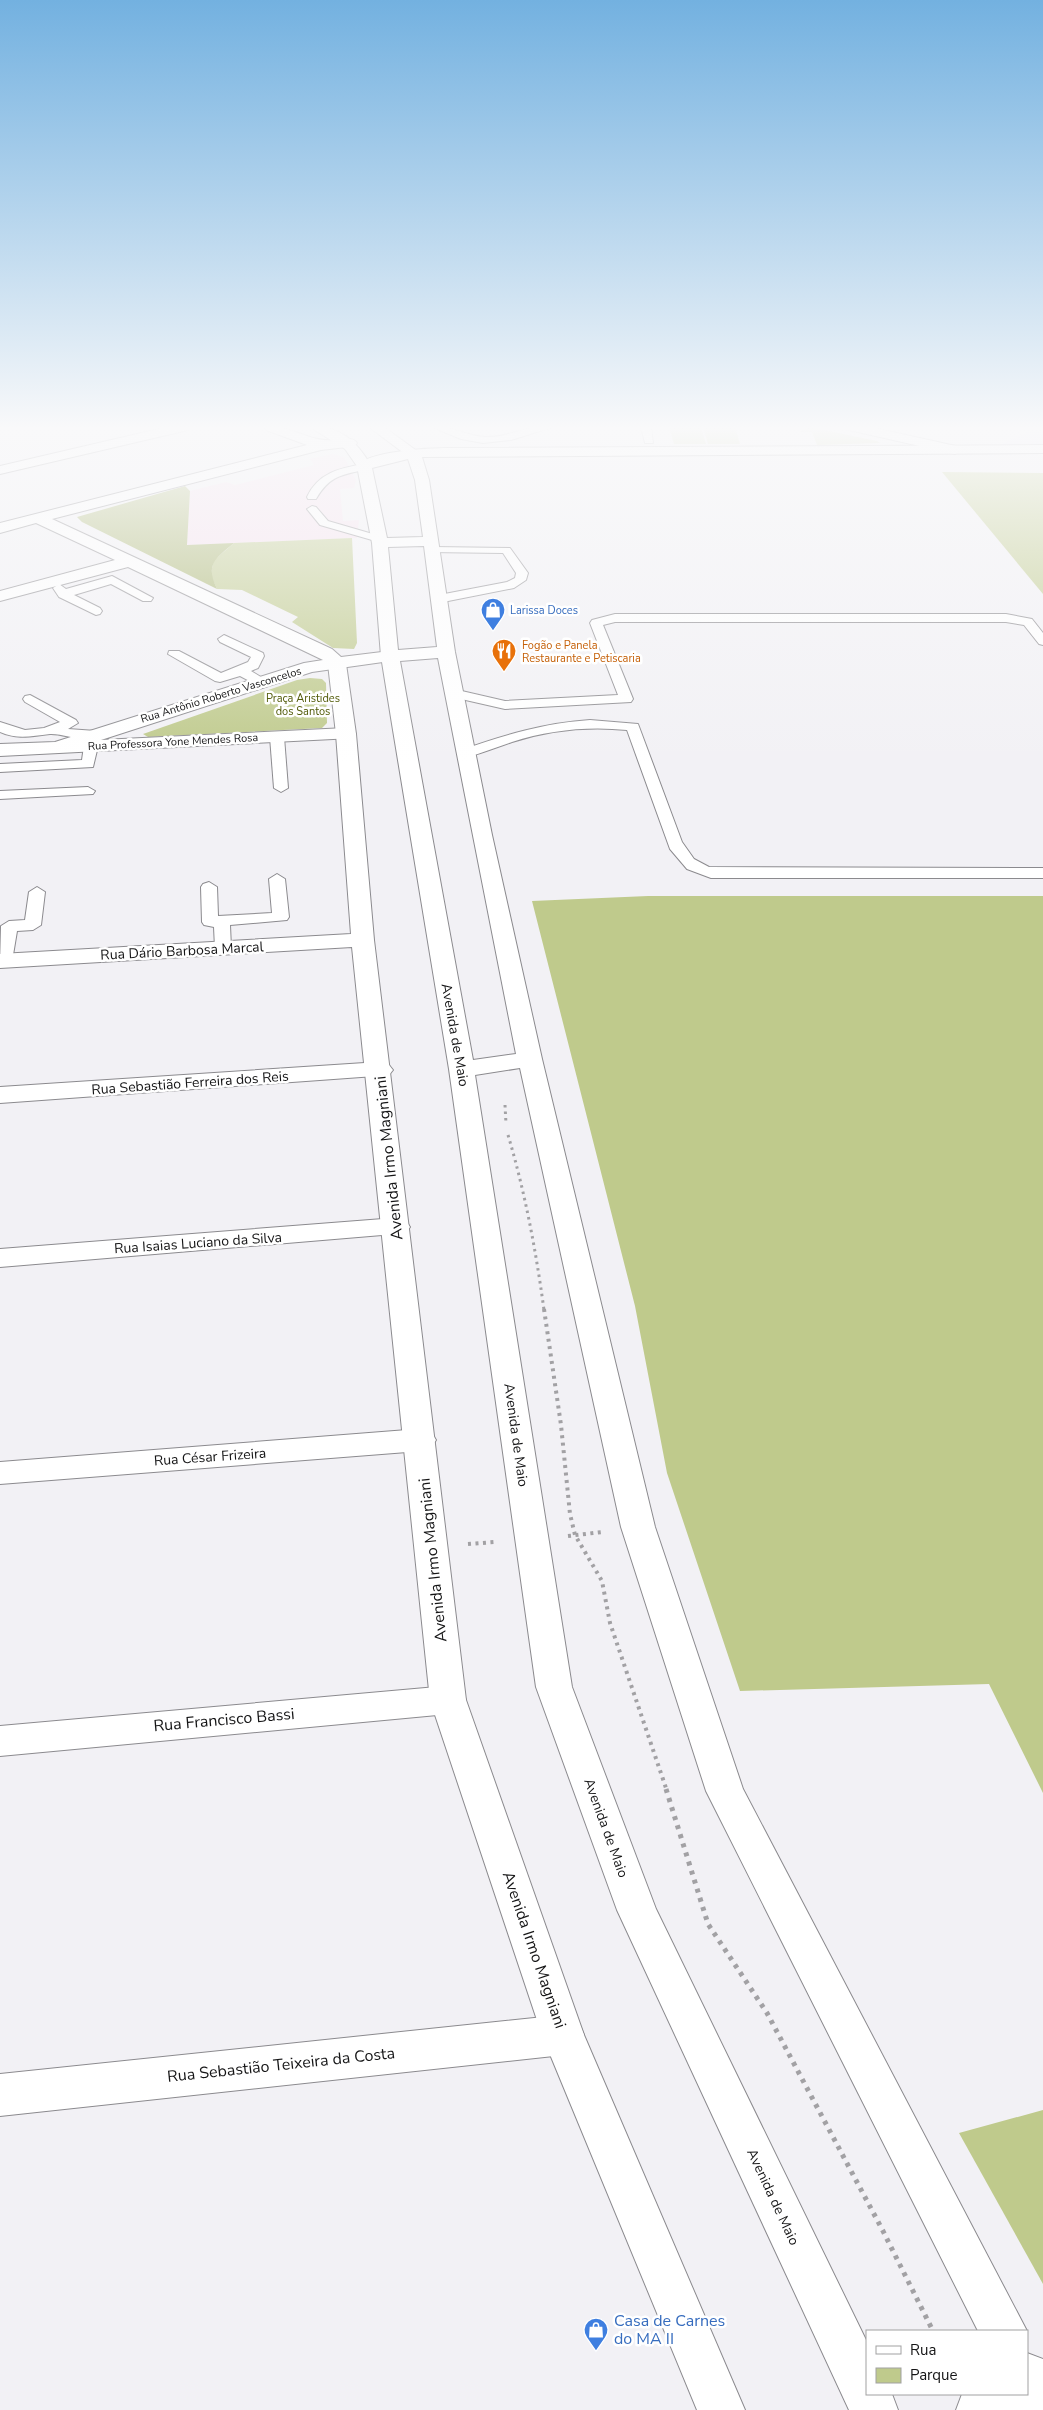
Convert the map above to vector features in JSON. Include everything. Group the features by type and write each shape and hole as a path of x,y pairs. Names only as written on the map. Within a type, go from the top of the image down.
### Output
{"main road":[{"path":"83,539 326,653 337,664"},
{"path":"431,539 453,693 530,1059 638,1527 725,1791 1002,2330"},
{"path":"380,541 432,546"},
{"name":"Avenida de Maio","path":"380,541 390,656 432,909 462,1069 554,1686 637,1910 866,2393"},
{"path":"0,596 57,588 130,561"},
{"name":"Rua Antônio Roberto Vasconcelos","path":"93,740 310,667 337,664 363,658 446,652"},
{"name":"Avenida Irmo Magniani","path":"337,664 346,734 363,940 380,1070 448,1700 563,2035 721,2410"},
{"name":"Rua Professora Yone Mendes Rosa","path":"0,750 53,738 93,740 346,734"},
{"name":"Rua Dário Barbosa Marcal","path":"2,961 363,940"},
{"path":"462,1069 530,1059"},
{"name":"Rua Sebastião Ferreira dos Reis","path":"0,1095 380,1070"},
{"name":"Rua Isaias Luciano da Silva","path":"0,1258 396,1227"},
{"name":"Rua César Frizeira","path":"0,1473 420,1440"},
{"name":"Rua Francisco Bassi","path":"0,1741 448,1700"},
{"name":"Rua Sebastião Teixeira da Costa","path":"0,2096 563,2035"},
{"name":"Avenida de Maio","path":"867,2395 874,2410"},
{"path":"980,2410 1016,2395"}],"lane":[{"path":"375,539 380,541"},
{"path":"432,546 506,550 522,573 520,580 510,585 438,599"},
{"path":"57,588 112,580 147,598"},
{"path":"57,588 96,611"},
{"path":"453,693 505,705 626,699 596,623 615,618 1006,618 1028,622 1043,641"},
{"path":"174,654 220,678 253,665 258,656 224,639"},
{"path":"241,671 262,682"},
{"path":"0,726 12,734 53,738 71,723 30,700"},
{"path":"466,753 516,734 563,725 610,723 633,727 681,857 692,868 711,873 1043,873"},
{"path":"277,737 281,788"},
{"path":"0,768 88,764 93,740"},
{"path":"0,795 88,792"},
{"path":"209,887 210,922 281,917 278,879"},
{"path":"2,961 4,926 32,925 37,892"},
{"path":"222,921 223,948"}],"path":[{"path":"503,1063 506,1132 518,1168 537,1261 561,1425 570,1514 575,1535 602,1581 610,1623 649,1733 708,1924 767,2013 883,2231 932,2330"},
{"path":"430,1546 532,1540 638,1527"}],"shaded area":[{"path":"187,539 321,539 187,545"}],"green space":[{"path":"117,539 187,539 187,545 234,543 217,558 212,568 217,589"},
{"path":"352,539 357,643 354,649 333,648 292,622 298,617 242,590 217,589 211,576 213,561 234,543"},
{"path":"998,539 1043,539 1043,594"},
{"name":"Praça Aristides dos Santos","path":"322,679 326,683 327,723 322,728 148,737 143,734 297,680"},
{"path":"648,896 1043,896 1043,1793 989,1684 740,1691 667,1473 635,1306 532,901"},
{"path":"1043,2110 1043,2284 959,2133"}],"place":[{"name":"Larissa Doces","path":"493,631"},
{"name":"Fogão e Panela Restaurante e Petiscaria","path":"504,672"},
{"name":"Casa de Carnes do MA II","path":"596,2351"}]}
